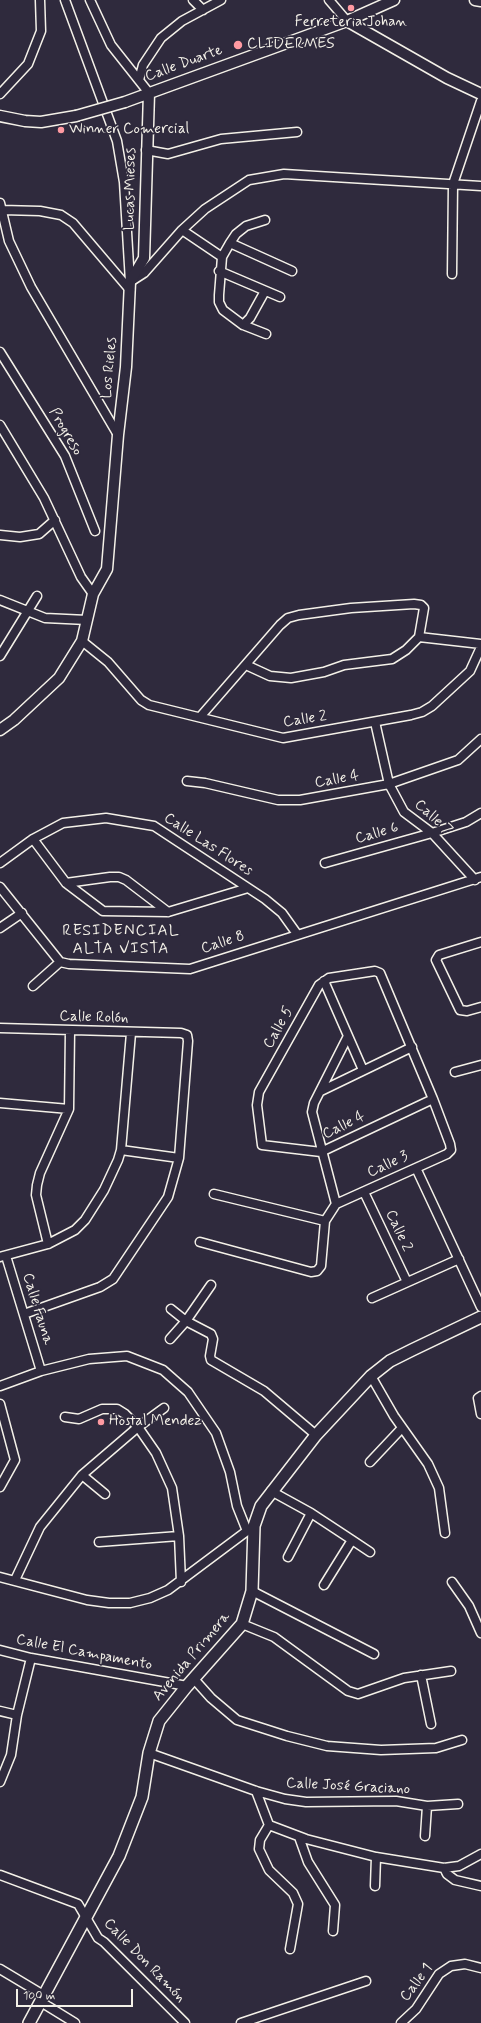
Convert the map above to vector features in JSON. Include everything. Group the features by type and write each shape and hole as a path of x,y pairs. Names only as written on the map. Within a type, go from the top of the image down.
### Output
{"main road":[{"name":"Avenida Primera","path":"29,2023 80,1931 86,1916 119,1856 136,1817 142,1797 148,1753 159,1721 242,1624 252,1591 250,1529 261,1506 316,1435 371,1376 390,1361 481,1318"}],"street":[{"path":"0,94 28,64 41,31 40,0"},
{"name":"Los Rieles","path":"0,730 14,720 59,678 82,641 93,594 107,569 118,436 126,367 130,286 124,182 117,141 65,0"},
{"path":"90,0 111,45 149,93"},
{"path":"194,0 203,10"},
{"path":"138,80 143,65 161,38 182,21 221,0"},
{"path":"328,0 347,21 447,78 481,94"},
{"name":"Calle Duarte","path":"0,116 25,121 41,122 76,116 125,102 347,21 394,0"},
{"path":"475,0 481,1"},
{"name":"Lucas Mieses","path":"130,286 144,258 146,150 149,93"},
{"path":"452,274 453,184 481,101"},
{"path":"146,150 168,154 221,140 297,132"},
{"path":"118,436 31,287 9,240 1,207 61,215 77,227 130,286 144,273 182,230 205,209 249,180 284,174 481,186"},
{"path":"264,220 246,226 236,234 222,257 219,271 219,302 223,310 243,325 266,334"},
{"path":"182,230 222,257"},
{"path":"230,243 292,271"},
{"path":"219,271 280,297"},
{"path":"243,325 250,318 265,291"},
{"name":"Progreso","path":"0,352 65,456 95,531"},
{"path":"0,425 56,520 81,577 93,594"},
{"path":"0,535 20,537 39,534 56,520"},
{"path":"0,656 37,596"},
{"path":"0,600 45,618 87,620"},
{"path":"200,717 280,625 288,618 299,615 351,608 421,605 424,608 419,637 406,650 392,659 344,665 324,672 291,678 270,676 246,665"},
{"path":"419,637 481,645"},
{"name":"Calle 2","path":"82,641 108,662 141,700 149,705 283,738 411,715 432,706 470,671 481,645"},
{"name":"Calle 7","path":"375,722 389,784 404,812 432,833 478,879"},
{"name":"Calle 4","path":"187,781 205,783 278,800 300,800 389,784 458,760 481,739"},
{"name":"Calle 6","path":"325,863 432,833 466,822 481,813"},
{"name":"Calle Las Flores","path":"0,863 33,839 63,823 106,818 154,826 282,912 298,934"},
{"path":"33,839 66,883 103,911 168,912 248,888"},
{"path":"66,883 119,877 126,880 168,912"},
{"name":"Calle 8","path":"60,962 69,964 190,969 478,879"},
{"path":"0,887 60,962 33,986"},
{"path":"0,928 22,913"},
{"path":"481,942 439,955 436,960 460,1010 467,1011 481,1007"},
{"path":"363,1070 324,981 329,978 378,971 412,1047 433,1099"},
{"name":"Calle 5","path":"262,1145 257,1105 259,1092 319,985 324,981"},
{"name":"Calle Rolón","path":"0,1028 131,1033 181,1033 187,1035 185,1093 178,1158"},
{"path":"48,1244 36,1195 37,1185 40,1173 68,1109 70,1031"},
{"path":"3,1256 48,1244 75,1230 85,1220 104,1190 121,1150 131,1033"},
{"path":"200,1242 311,1272 317,1271 321,1266 325,1221 336,1204 321,1152 312,1112 314,1103 348,1036"},
{"path":"321,1090 412,1047"},
{"path":"455,1072 481,1065"},
{"name":"Calle 4","path":"262,1145 321,1152 433,1099"},
{"name":"Calle 3","path":"336,1204 447,1154 451,1150 433,1099"},
{"path":"0,1103 68,1109"},
{"path":"24,1314 100,1287 113,1278 168,1197 178,1158 121,1150"},
{"path":"416,1168 481,1307"},
{"name":"Calle 2","path":"364,1192 407,1282"},
{"path":"214,1194 325,1221"},
{"name":"Calle Fauna","path":"3,1256 24,1314 41,1371"},
{"path":"372,1298 459,1259"},
{"path":"170,1339 186,1321 211,1285"},
{"path":"171,1309 186,1321 211,1334 213,1339 210,1356 212,1360 264,1391 316,1435"},
{"path":"0,1386 41,1371 89,1359 127,1356 163,1370 188,1392 216,1433 230,1472 237,1506 250,1529 181,1582 150,1598 130,1603 109,1603 87,1600 0,1577"},
{"path":"371,1376 402,1428 428,1464 439,1488 445,1533"},
{"path":"481,1396 478,1398 481,1414"},
{"path":"0,1404 15,1460 0,1487"},
{"path":"65,1417 79,1419 102,1409 112,1408 125,1414 138,1427 156,1452 172,1488 179,1536 181,1582"},
{"path":"15,1580 40,1527 82,1475 138,1427 164,1408"},
{"path":"370,1462 402,1428"},
{"path":"82,1475 105,1494"},
{"path":"271,1492 311,1513 370,1552"},
{"path":"288,1557 311,1513"},
{"path":"99,1542 179,1536"},
{"path":"324,1585 352,1540"},
{"path":"452,1582 469,1606 481,1633"},
{"path":"252,1591 374,1654"},
{"path":"242,1624 274,1636 348,1691 358,1694 404,1678 450,1671"},
{"name":"Calle El Campamento","path":"0,1650 30,1658 190,1683"},
{"path":"1,1780 11,1755 17,1715 30,1658"},
{"path":"421,1675 431,1724"},
{"path":"190,1683 211,1698 237,1720 288,1736 327,1746 381,1750 436,1748 462,1740"},
{"path":"0,1711 17,1715"},
{"name":"Calle José Graciano","path":"148,1753 256,1791 285,1799 306,1802 396,1801 428,1806 458,1804"},
{"path":"256,1791 269,1825 299,1837 376,1857 444,1868 459,1866 481,1855"},
{"path":"426,1836 428,1806"},
{"path":"269,1825 260,1840 259,1849 270,1870 293,1893 298,1904 290,1949"},
{"path":"299,1837 308,1862 335,1905 333,1931"},
{"path":"374,1886 376,1857"},
{"path":"444,1868 447,1874 455,1880 481,1886"},
{"name":"Calle Don Ramón","path":"0,1875 78,1904 98,1938 104,1942 185,2023"},
{"name":"Calle 1","path":"401,2023 416,2009 439,1974 451,1966 465,1964 481,1968"},
{"path":"0,1969 75,2023"},
{"path":"241,2023 366,1981"}],"place":[{"name":"Ferreteria Johan","path":"351,8"},
{"name":"CLIDERMES","path":"238,45"},
{"name":"Winner Comercial","path":"61,130"},
{"name":"Hostal Mendez","path":"101,1422"}],"district":[{"name":"RESIDENCIAL ALTA VISTA","path":"121,941"}]}
